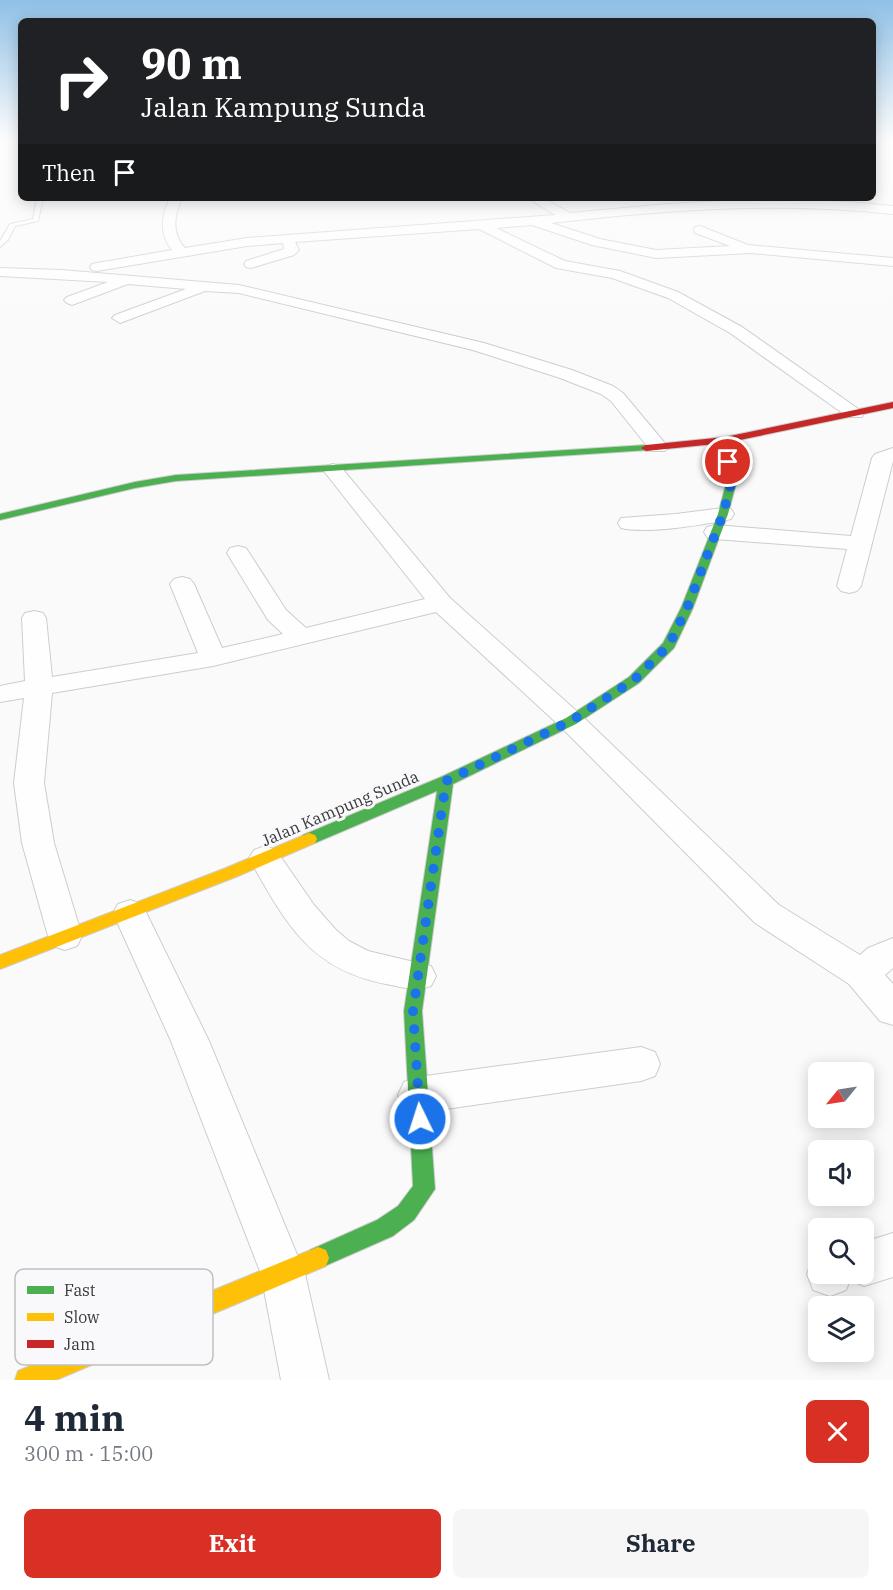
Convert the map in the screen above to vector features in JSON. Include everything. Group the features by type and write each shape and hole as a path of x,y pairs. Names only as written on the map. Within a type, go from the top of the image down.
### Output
{"street":[{"path":"172,205 168,222 172,244 181,252"},
{"path":"547,205 569,218"},
{"path":"606,205 613,208 618,214"},
{"path":"12,287 61,274 247,242 729,205"},
{"path":"856,205 893,210"},
{"path":"534,221 588,239 651,253 751,249 893,262"},
{"path":"481,225 561,265 615,274 673,295 736,330 855,413"},
{"path":"700,230 751,249"},
{"path":"251,264 292,249 288,239"},
{"path":"0,272 61,274 239,289 291,299 478,346 575,377 606,390 617,397 658,447"},
{"path":"72,300 129,279"},
{"path":"120,318 206,286"},
{"path":"0,517 166,480 658,447 725,440 893,405"},
{"name":"Jalan Kampung Sunda","path":"0,962 130,913 446,781 571,721 634,680 669,645 687,608 731,484 725,440"},
{"path":"849,586 882,458 893,454"},
{"path":"333,470 441,603 571,721 767,914 862,974 893,1010"},
{"path":"629,522 719,523 759,537 807,537 860,544"},
{"path":"238,553 277,615 301,637"},
{"path":"182,584 213,658"},
{"path":"0,694 213,658 441,603"},
{"path":"34,618 39,686 29,783 38,843 65,936"},
{"path":"213,1303 385,1227 406,1213 424,1189 413,1011 446,781"},
{"path":"265,858 315,931 333,949 353,960 418,976"},
{"path":"130,913 190,1041 283,1274 305,1380"},
{"path":"862,974 880,958 893,952"},
{"path":"418,1095 641,1064"},
{"path":"874,1261 893,1256"},
{"path":"27,1380 63,1365"}],"lane":[{"path":"0,245 6,240 12,225 36,220 39,205"}],"traffic: fast":[{"path":"309,839 446,781 571,721 634,680 669,645 687,608 723,514 731,484 725,440"},
{"path":"0,517 135,485 176,478 646,448"},
{"path":"318,1258 385,1228 406,1213 424,1189 413,1011 446,781"}],"traffic: slow":[{"path":"0,962 232,872 309,839"},
{"path":"213,1302 318,1258"},
{"path":"27,1380 63,1365"}],"traffic: jam":[{"path":"646,448 725,440 893,405"}],"route":[{"path":"420,1119 413,1011 446,781 571,721 634,680 669,645 687,608 723,514 731,484 728,462"}]}
